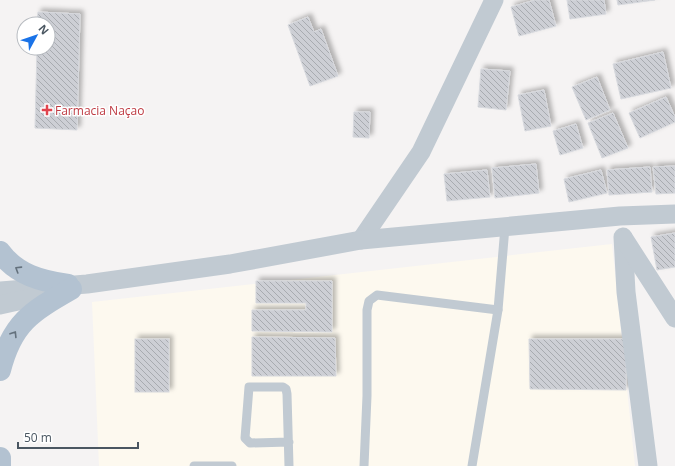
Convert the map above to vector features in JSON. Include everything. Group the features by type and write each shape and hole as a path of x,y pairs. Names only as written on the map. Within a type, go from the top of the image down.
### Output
{"main road":[{"path":"0,252 10,264 30,276 48,282 76,286"},
{"path":"0,370 9,341 16,329 38,308 76,286"},
{"path":"0,458 0,466"}],"street":[{"path":"361,240 421,152 494,0"},
{"path":"0,291 76,286 230,264 361,240 620,216 675,214"},
{"path":"620,216 628,307 648,466"},
{"path":"623,237 675,318"},
{"path":"0,306 76,286"}],"lane":[{"path":"472,466 498,310 504,227"},
{"path":"364,466 367,396 367,310 369,301 377,295 498,310"},
{"path":"289,442 250,443 246,441 249,387 283,387 286,389 289,442 290,466"},
{"path":"194,466 232,466"}],"shaded area":[{"path":"612,244 635,466 99,466 92,302"}],"building":[{"path":"535,0 549,0 556,26 519,36 511,7"},
{"path":"567,0 604,0 606,14 570,19"},
{"path":"617,0 655,0 618,5"},
{"path":"38,12 80,14 77,130 35,128 37,56 56,56 56,16 38,16"},
{"path":"308,17 314,32 321,29 338,76 310,86 288,25"},
{"path":"663,52 671,88 621,99 613,64"},
{"path":"481,69 510,71 506,110 478,107"},
{"path":"597,77 610,110 586,120 572,87"},
{"path":"544,90 551,126 525,131 518,95"},
{"path":"666,97 675,117 675,122 640,138 629,113"},
{"path":"354,112 370,112 369,138 353,137"},
{"path":"613,113 628,148 602,158 588,123"},
{"path":"576,124 583,148 560,155 553,131"},
{"path":"536,164 539,193 495,198 492,168"},
{"path":"675,166 675,193 656,194 653,167"},
{"path":"650,167 652,192 609,195 607,170"},
{"path":"487,170 490,197 447,201 444,174"},
{"path":"601,170 607,193 569,202 564,179"},
{"path":"675,233 675,267 657,270 651,237"},
{"path":"256,281 332,281 332,332 252,331 252,310 306,310 306,303 256,303"},
{"path":"252,337 335,338 336,376 252,376"},
{"path":"135,339 169,339 169,392 135,392"},
{"path":"529,339 626,339 626,390 530,389"}],"place":[{"name":"Farmacia Naçao","path":"47,110"}]}
